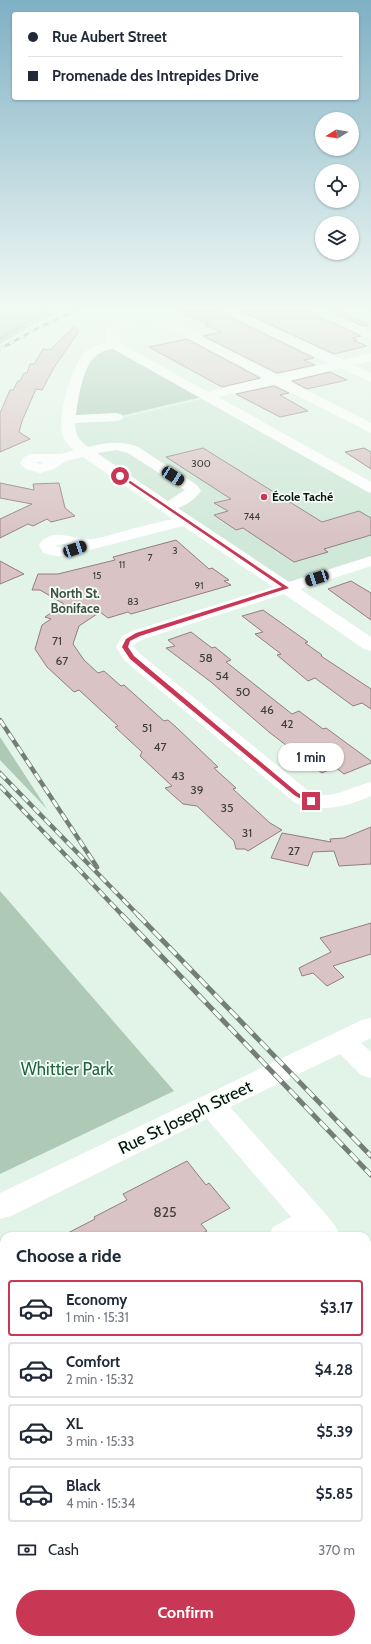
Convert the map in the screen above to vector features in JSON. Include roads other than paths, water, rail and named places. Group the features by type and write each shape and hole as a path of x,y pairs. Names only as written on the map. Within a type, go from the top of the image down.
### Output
{"street":[{"path":"76,388 69,426 76,445 371,645"},
{"path":"191,388 371,488"},
{"path":"206,396 242,388"},
{"path":"290,388 371,429"},
{"path":"69,426 116,417"},
{"path":"60,458 108,447 126,447 133,450 192,488 193,491 182,502 166,507"},
{"path":"90,544 113,540 186,520"},
{"path":"371,561 132,637 125,643 126,651 132,657 303,798 320,803 328,803 346,798 371,788"},
{"name":"Rue St Joseph Street","path":"0,1207 371,1027"},
{"path":"343,1041 371,1068"},
{"path":"211,1104 318,1228 301,1232"}],"railway":[{"path":"0,720 97,867"},
{"path":"0,773 139,916"},
{"path":"0,786 123,916"},
{"path":"122,915 371,1175"},
{"path":"138,915 371,1156"}],"place":[{"name":"École Taché","path":"264,497"}],"district":[{"name":"North St. Boniface","path":"75,600"}],"park label":[{"name":"Whittier Park","path":"67,1069"}]}
